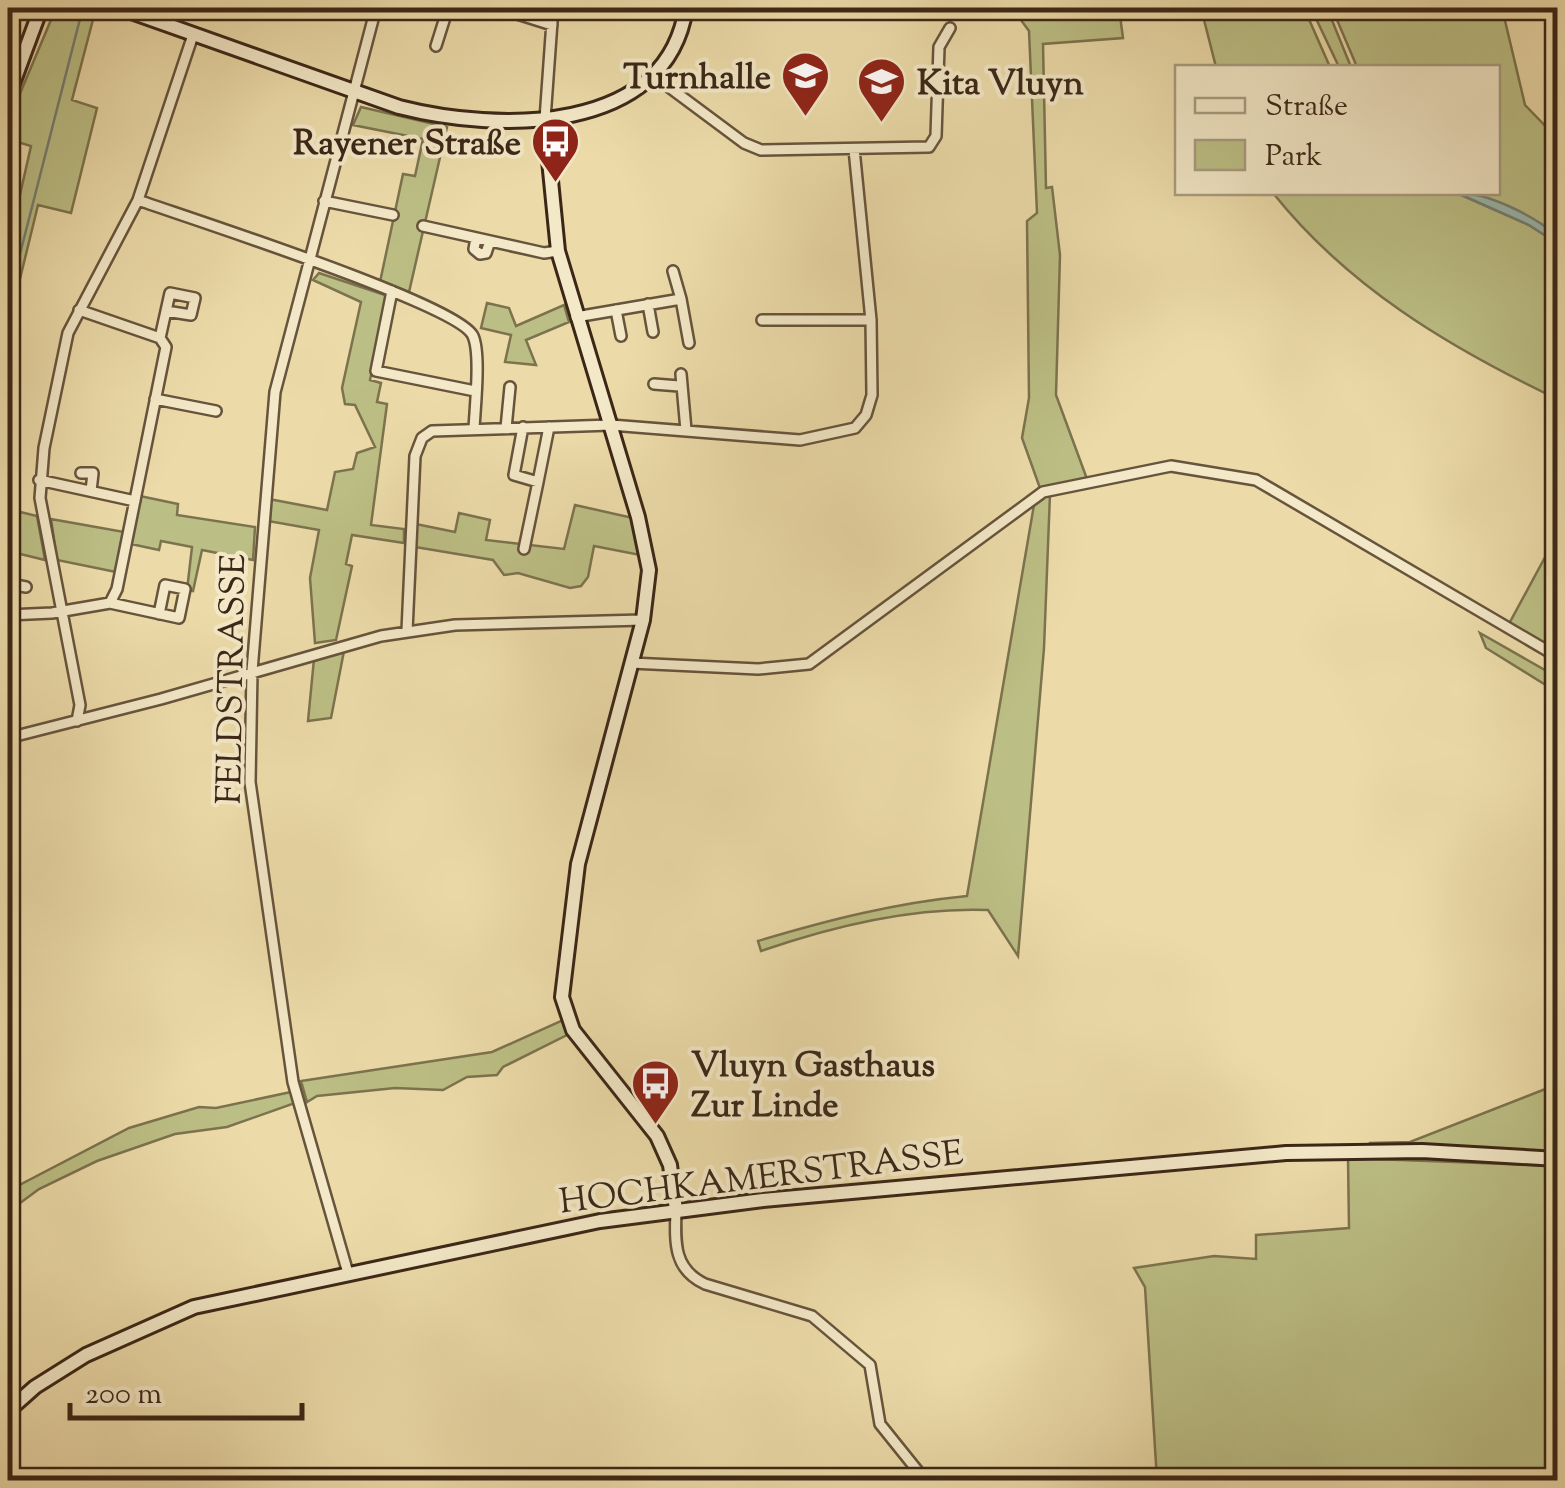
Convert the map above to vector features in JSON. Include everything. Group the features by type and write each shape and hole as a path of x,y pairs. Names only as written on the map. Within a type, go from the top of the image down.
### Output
{"street":[{"path":"8,97 41,8"},
{"path":"120,8 355,93 430,115 545,120 592,110 654,76 676,45 686,8"},
{"name":"FELDSTRASSE","path":"348,1273 297,1103 250,782 252,671 275,392 376,8"},
{"path":"436,46 448,8"},
{"path":"498,8 552,26"},
{"path":"553,8 545,120 558,252 647,556 643,620 578,864 562,998 573,1030 657,1136 670,1165 678,1258 689,1275 705,1284 812,1316 870,1365 880,1424 925,1480"},
{"path":"654,76 744,144 760,150 929,147 934,142 939,47 950,28"},
{"path":"77,721 80,705 39,480 68,333 138,200 194,34"},
{"path":"407,631 416,456 422,438 432,431 611,425 800,440 846,433 861,422 870,406 871,320 854,149"},
{"path":"138,200 392,291 456,320 473,336 474,429"},
{"path":"324,201 394,215"},
{"path":"423,226 476,238 474,249 480,254 486,253 490,241 558,252"},
{"path":"673,271 690,343"},
{"path":"392,291 376,371 475,392"},
{"path":"576,317 681,299"},
{"path":"648,304 653,332"},
{"path":"79,310 160,338"},
{"path":"616,310 621,336"},
{"path":"110,603 165,352 160,338 166,311"},
{"path":"762,320 871,320"},
{"path":"681,374 679,386 686,430"},
{"path":"654,384 679,386"},
{"path":"506,428 510,386"},
{"path":"155,399 216,412"},
{"path":"523,427 514,475 538,482"},
{"path":"524,549 549,427"},
{"path":"631,663 758,669 808,664 1043,492 1172,466 1256,480 1558,657"},
{"path":"81,473 93,473 91,491"},
{"path":"39,480 135,501"},
{"path":"8,596 9,584 26,587"},
{"path":"8,615 62,612 110,603 159,614"},
{"path":"8,738 407,631 510,622 643,620"},
{"path":"1554,1158 1558,1096"},
{"name":"HOCHKAMERSTRASSE","path":"8,1411 57,1372 161,1318 348,1273 676,1210 1286,1153 1422,1150 1554,1158"}],"green space":[{"path":"56,8 96,8 72,100 97,108 71,213 38,205 8,328 8,248 31,146 8,139 8,122"},
{"path":"956,8 1119,8 1123,38 1043,44 1046,188 1052,187 1060,255 1056,395 1087,479 1041,491 1022,438 1029,398 1027,221 1037,213 1029,31 1018,16 956,14"},
{"path":"1201,8 1304,8 1329,65 1215,65"},
{"path":"1311,8 1327,8 1350,65 1338,65"},
{"path":"1332,8 1502,8 1525,105 1557,138 1557,235 1474,195 1500,195 1500,65 1356,65"},
{"path":"361,107 447,127 409,292 380,282 403,174 415,176 423,139 353,125"},
{"path":"1275,195 1462,195 1529,225 1557,243 1557,286 1549,298 1552,309 1558,311 1557,386 1553,397 1475,357 1401,311 1333,257"},
{"path":"319,273 388,296 370,380 381,383 377,402 387,404 371,525 404,529 404,543 352,535 346,564 352,566 336,640 315,643 310,578 319,530 268,521 269,499 327,510 335,472 353,469 357,453 375,447 355,405 345,404 342,388 361,302 313,280"},
{"path":"487,303 509,308 516,326 564,305 569,322 526,340 536,365 505,362 511,335 481,328"},
{"path":"1050,494 1044,648 1018,956 988,910 930,912 873,920 761,951 758,941 810,926 888,908 967,896 1035,499"},
{"path":"140,496 178,504 177,515 255,527 253,560 202,550 193,591 187,590 192,547 161,541 159,550 131,544"},
{"path":"575,505 633,518 640,555 594,546 588,577 581,586 570,588 518,573 504,575 493,560 415,547 416,524 455,532 459,513 490,520 486,540 564,549"},
{"path":"8,509 37,516 45,560 8,551"},
{"path":"51,519 124,532 116,572 57,560"},
{"path":"1557,535 1557,655 1510,622"},
{"path":"1480,633 1557,677 1557,692 1486,648"},
{"path":"344,651 331,718 308,721 314,659"},
{"path":"563,1020 571,1033 503,1067 497,1075 467,1077 443,1090 395,1088 317,1096 307,1102 301,1081 492,1052"},
{"path":"1557,1027 1557,1154 1370,1147 1370,1143 1410,1142 1548,1088"},
{"path":"291,1092 295,1103 227,1127 175,1134 97,1161 39,1189 8,1212 8,1191 129,1128 199,1107 216,1108"},
{"path":"1348,1158 1557,1166 1557,1480 1157,1480 1145,1287 1134,1268 1214,1256 1256,1259 1256,1235 1349,1228"}],"water":[{"path":"1462,195 1482,196 1523,213 1557,235 1557,243 1529,225"}],"waterway":[{"path":"8,301 82,11"}],"place":[{"name":"Turnhalle","path":"806,118"},
{"name":"Kita Vluyn","path":"882,124"},
{"name":"Rayener Straße","path":"556,184"},
{"name":"Vluyn Gasthaus Zur Linde","path":"656,1126"}]}
